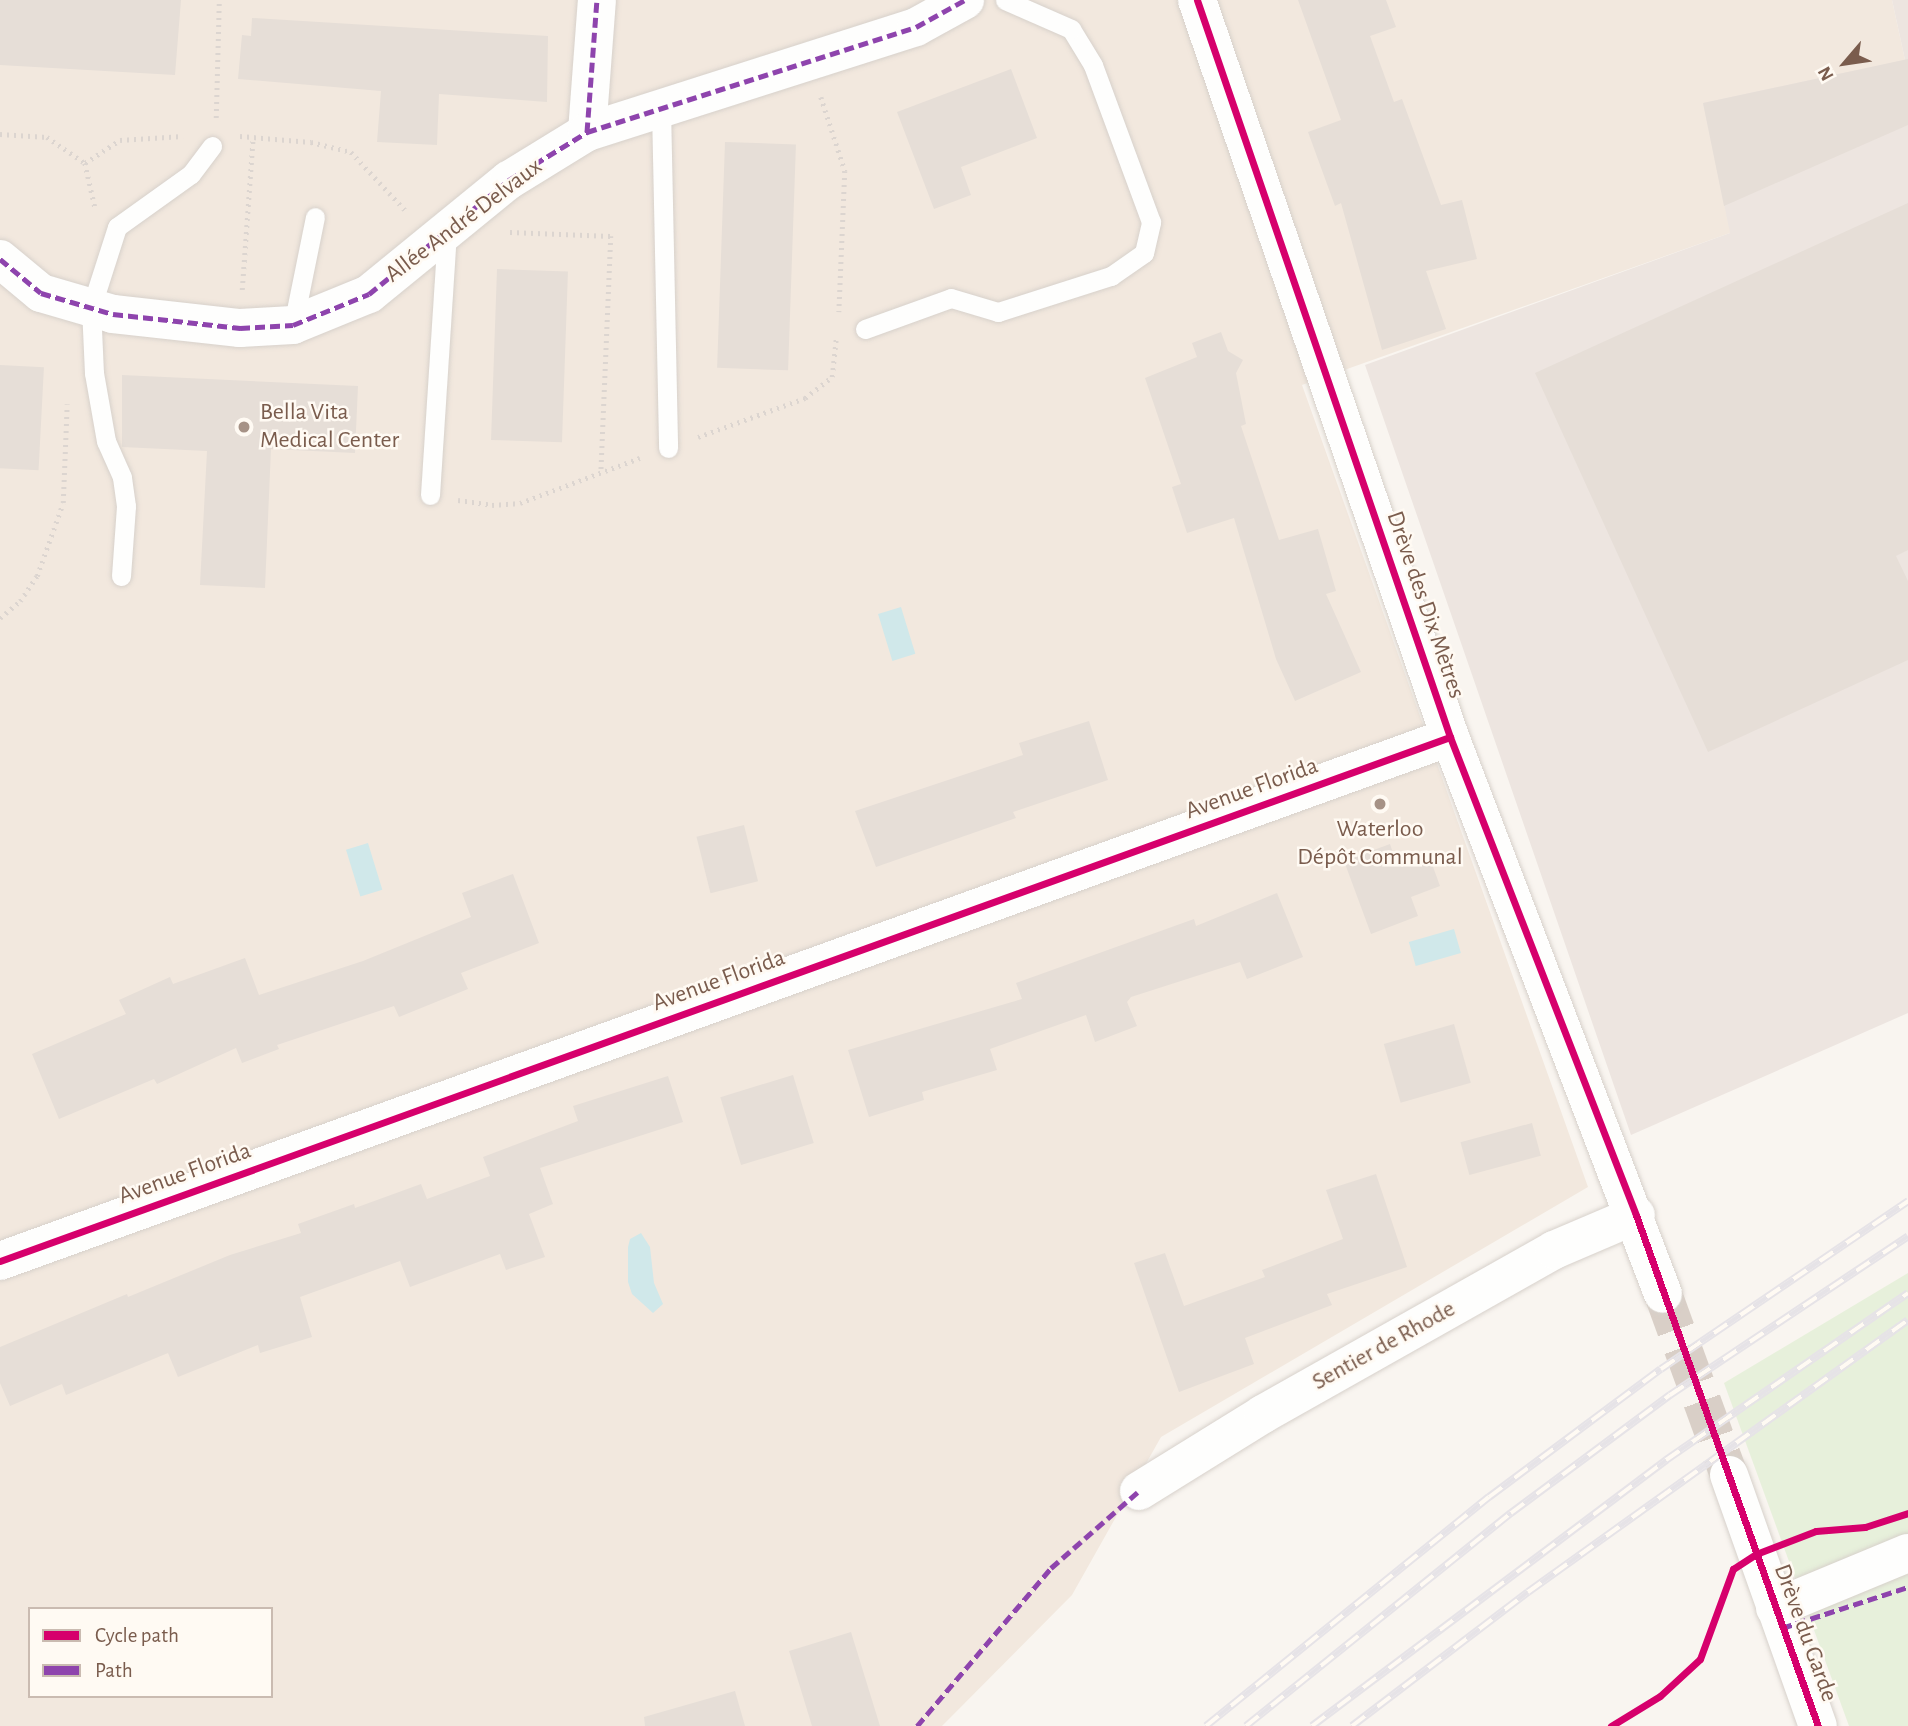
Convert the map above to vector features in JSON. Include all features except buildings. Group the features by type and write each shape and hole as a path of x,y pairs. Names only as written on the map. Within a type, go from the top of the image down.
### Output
{"street":[{"path":"587,132 597,0"},
{"name":"Allée André Delvaux","path":"5,271 41,293 91,307 240,328 293,325 369,295 509,180 587,132 916,27 965,0"},
{"name":"Drève des Dix Mètres","path":"1197,0 1450,737 1636,1215"},
{"name":"Avenue Florida","path":"0,1261 1450,737"},
{"path":"1636,1215 1663,1293"},
{"name":"Sentier de Rhode","path":"1139,1490 1263,1414 1554,1250 1636,1215"},
{"name":"Drève du Garde","path":"1728,1475 1818,1726"},
{"path":"1775,1608 1908,1553"}],"lane":[{"path":"864,329 951,299 998,312 1111,276 1144,253 1151,222 1093,65 1071,29 1005,0"},
{"path":"662,108 668,448"},
{"path":"121,576 126,506 122,477 106,441 94,373 91,307 117,227 191,174 212,146"},
{"path":"293,325 315,217"},
{"path":"430,495 457,224"}],"path":[{"path":"216,121 219,0"},
{"path":"809,61 845,171 838,322"},
{"path":"240,328 253,138"},
{"path":"457,224 496,232 611,236 601,471"},
{"path":"430,495 492,505 520,503 805,398 832,377 837,329"},
{"path":"0,618 20,601 37,576 63,503 67,396"}],"shaded area":[{"path":"0,0 1892,0 1905,60 1730,233 1302,385 1588,1187 1161,1437 1072,1595 942,1726 0,1726"},
{"path":"1892,0 1908,0 1908,1013 1631,1135 1365,365 1730,233 1703,103 1905,60"}],"green space":[{"path":"1908,1273 1908,1726 1849,1726 1724,1383"}],"water":[{"path":"901,607 915,654 892,661 878,614"},
{"path":"368,843 382,890 360,897 346,850"},
{"path":"1454,929 1461,953 1416,966 1409,942"},
{"path":"641,1233 650,1247 654,1283 663,1304 653,1313 632,1294 628,1282 630,1239"}],"tunnel":[{"path":"1663,1294 1729,1475"}],"railway":[{"path":"1206,1726 1489,1497 1661,1369 1908,1201"},
{"path":"1246,1726 1511,1513 1670,1395 1908,1236"},
{"path":"1312,1726 1666,1460 1908,1293"},
{"path":"1352,1726 1528,1592 1908,1320"}],"marked path":[{"path":"587,132 597,0"},
{"path":"0,259 41,293 113,314 240,328 293,325 369,294 509,180 587,132 916,27 965,0"},
{"path":"917,1726 1051,1568 1139,1491"},
{"path":"1782,1628 1908,1587"}],"cycle path":[{"path":"1197,0 1450,737 1636,1215 1818,1726"},
{"path":"0,1261 1450,737"},
{"path":"1611,1726 1660,1696 1700,1659 1733,1569 1756,1554 1816,1531 1865,1527 1908,1513"}],"place":[{"name":"Bella Vita Medical Center","path":"244,427"},
{"name":"Waterloo Dépôt Communal","path":"1380,804"}]}
